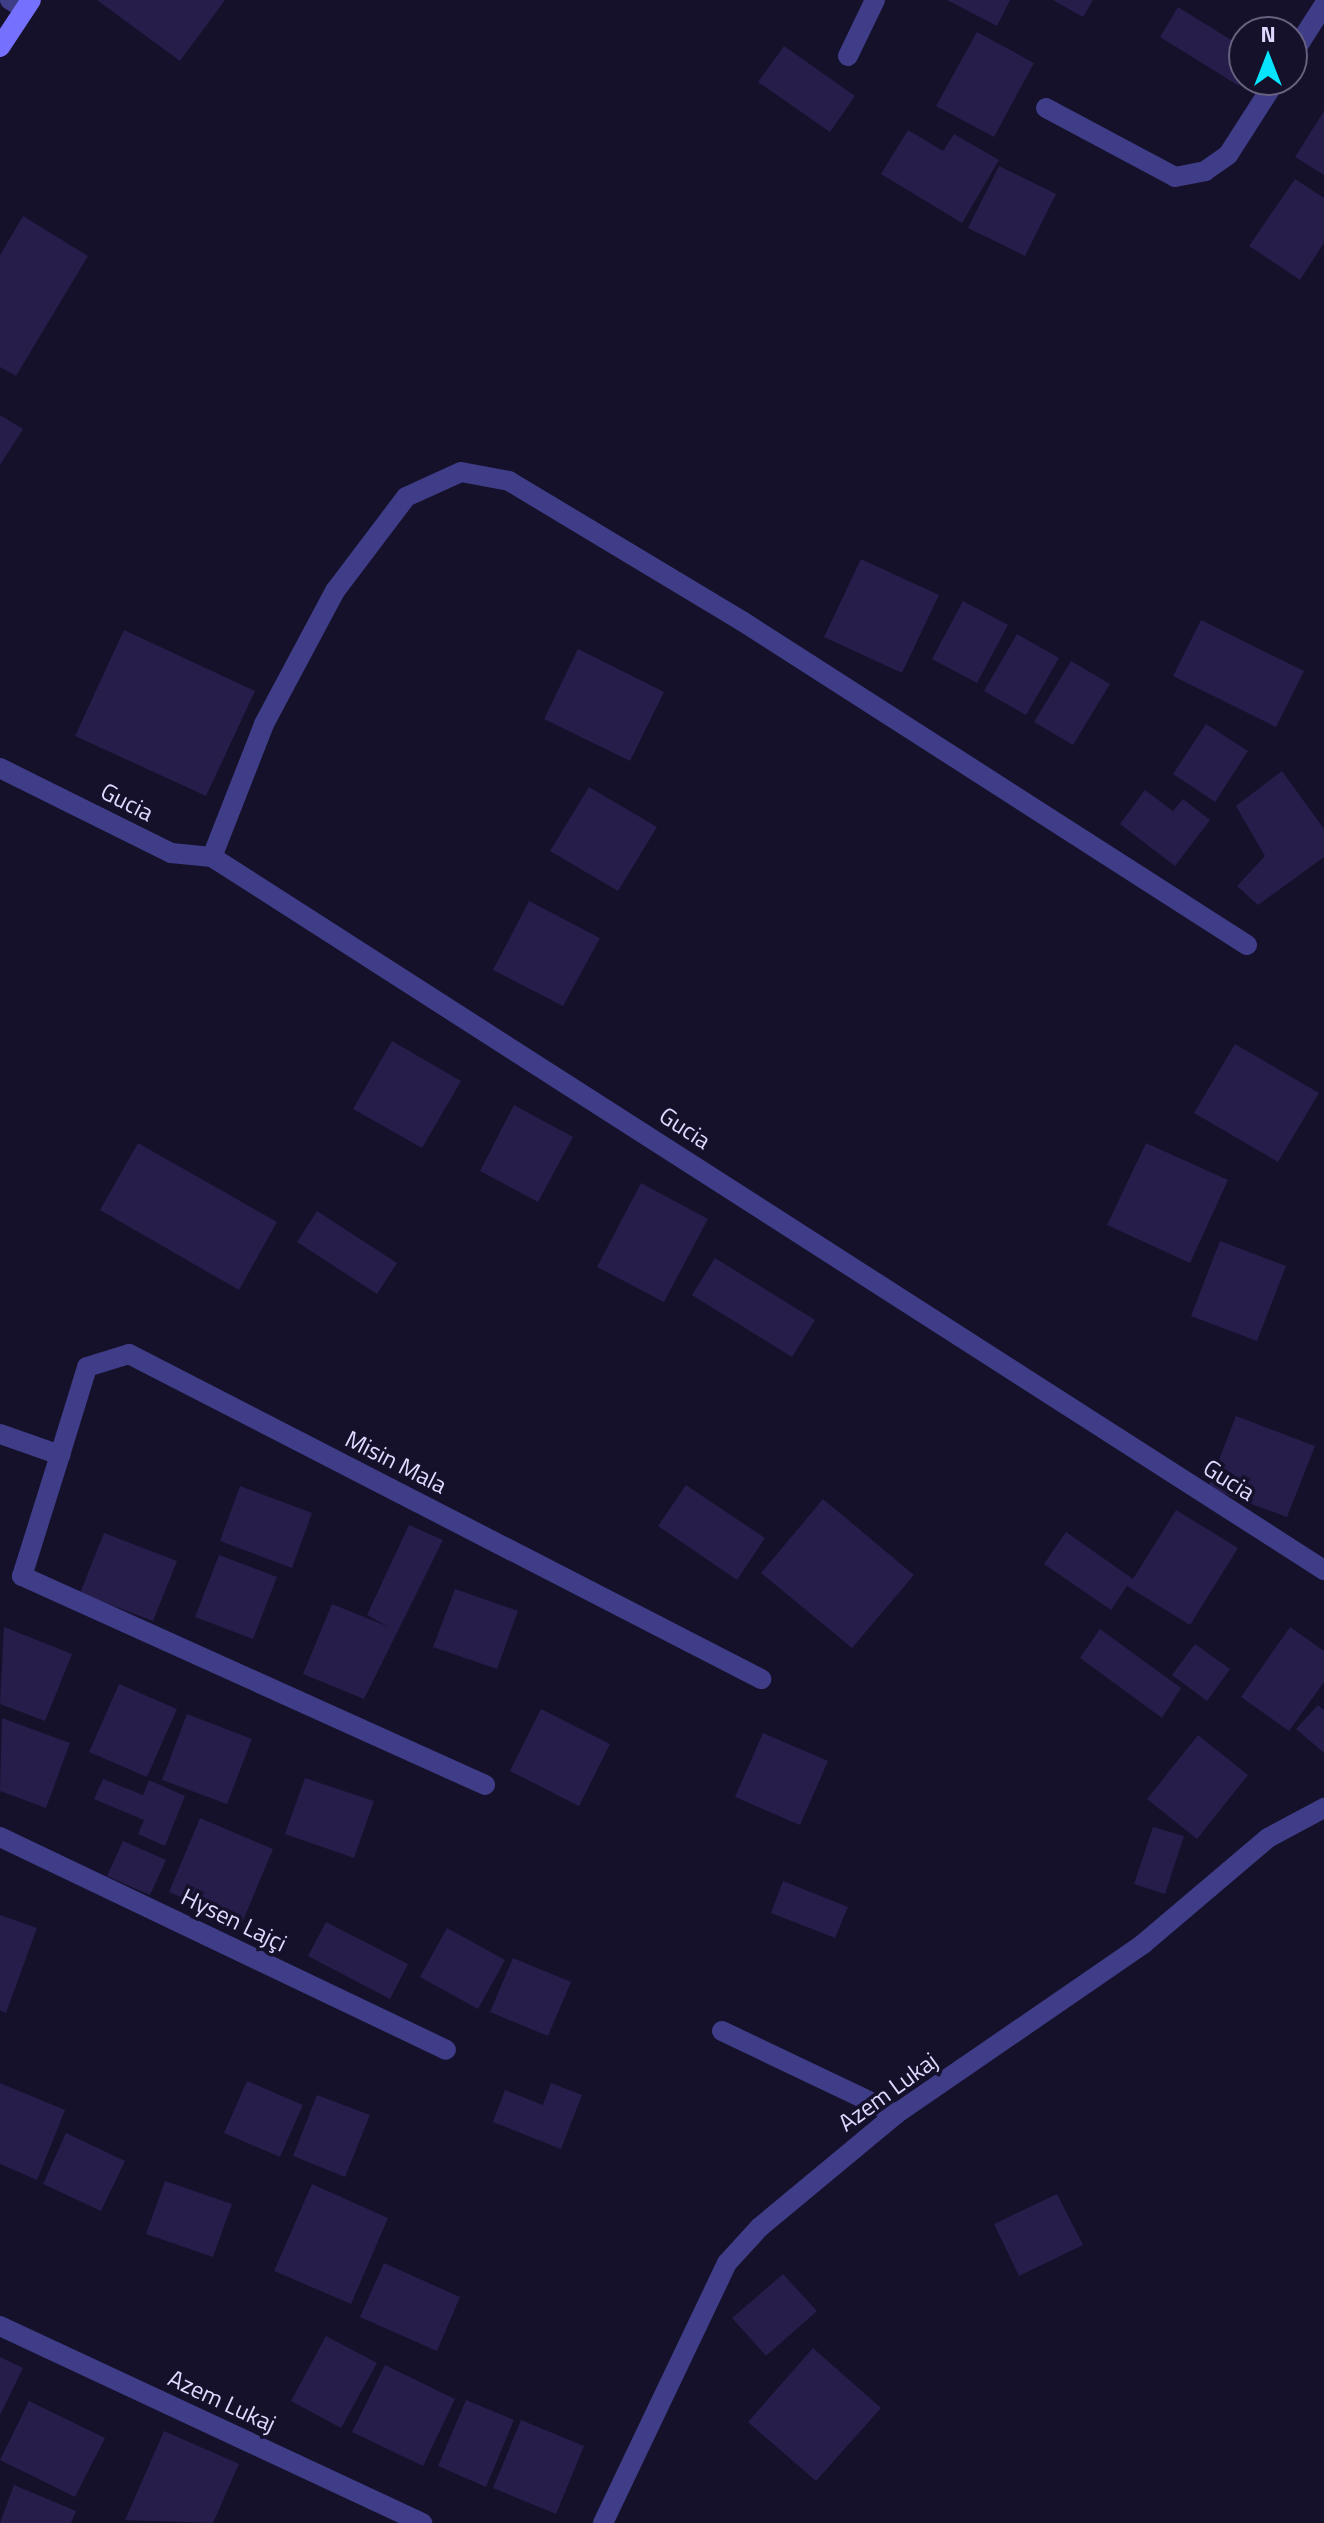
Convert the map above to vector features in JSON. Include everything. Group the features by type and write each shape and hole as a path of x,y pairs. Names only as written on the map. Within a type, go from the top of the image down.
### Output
{"main road":[{"path":"0,47 22,3"}],"street":[{"path":"848,56 875,0"},
{"path":"1308,30 1324,5"},
{"path":"1046,108 1175,177 1205,171 1228,155 1266,96"},
{"path":"212,857 264,724 335,591 406,497 461,472 509,481 742,621 1247,945"},
{"name":"Gucia","path":"0,768 171,853 212,857 1324,1570"},
{"name":"Misin Mala","path":"485,1785 22,1576 87,1367 129,1354 761,1679"},
{"path":"0,1434 60,1455"},
{"name":"Azem Lukaj","path":"603,2523 727,2263 896,2114 1055,2010 1268,1838 1324,1808"},
{"name":"Hysen Lajçi","path":"0,1837 446,2050"},
{"path":"722,2031 896,2114"},
{"name":"Azem Lukaj","path":"0,2326 422,2523"}],"building":[{"path":"97,0 225,0 180,61"},
{"path":"947,0 1010,0 997,26"},
{"path":"1053,0 1093,0 1083,17"},
{"path":"1178,7 1228,38 1228,79 1160,37"},
{"path":"977,32 1034,63 994,137 936,106"},
{"path":"784,46 855,96 830,132 758,82"},
{"path":"1324,111 1324,175 1295,157"},
{"path":"908,130 943,151 954,134 999,160 962,223 881,174"},
{"path":"999,166 1056,194 1025,256 968,228"},
{"path":"1295,179 1324,198 1324,243 1300,280 1249,246"},
{"path":"23,216 88,256 16,376 0,367 0,255"},
{"path":"0,415 23,429 0,465"},
{"path":"861,559 939,595 902,673 824,637"},
{"path":"963,601 1008,625 977,683 932,659"},
{"path":"1201,620 1304,671 1276,727 1173,676"},
{"path":"124,630 255,691 206,796 75,736"},
{"path":"1017,634 1059,658 1026,715 984,691"},
{"path":"578,649 664,692 630,761 544,719"},
{"path":"1071,661 1110,684 1073,745 1034,722"},
{"path":"1206,724 1248,751 1215,802 1173,774"},
{"path":"1282,771 1324,829 1324,857 1258,905 1237,886 1265,856 1236,806"},
{"path":"589,787 657,827 618,891 550,851"},
{"path":"1145,790 1173,811 1183,799 1210,820 1175,866 1120,824"},
{"path":"529,901 600,938 563,1006 493,970"},
{"path":"392,1041 461,1081 422,1148 353,1109"},
{"path":"1235,1044 1319,1093 1278,1162 1194,1113"},
{"path":"514,1105 573,1137 538,1202 480,1171"},
{"path":"138,1143 277,1222 239,1290 100,1210"},
{"path":"1146,1143 1228,1180 1190,1263 1107,1225"},
{"path":"641,1183 708,1219 664,1302 597,1267"},
{"path":"317,1211 397,1263 377,1294 297,1242"},
{"path":"1220,1241 1286,1266 1257,1341 1191,1316"},
{"path":"715,1258 815,1320 792,1357 692,1295"},
{"path":"1236,1416 1315,1446 1287,1517 1208,1488"},
{"path":"686,1485 765,1538 737,1580 658,1526"},
{"path":"240,1486 312,1513 292,1568 220,1541"},
{"path":"823,1499 914,1575 852,1648 761,1573"},
{"path":"1176,1510 1238,1548 1190,1625 1127,1586 1111,1610 1044,1564 1066,1532 1133,1579"},
{"path":"409,1525 443,1540 364,1699 303,1674 332,1604 389,1627 367,1615"},
{"path":"104,1533 177,1561 153,1621 80,1593"},
{"path":"219,1555 277,1577 253,1639 195,1617"},
{"path":"455,1589 518,1611 497,1669 433,1647"},
{"path":"4,1627 72,1654 45,1721 0,1704"},
{"path":"1290,1627 1324,1651 1324,1682 1289,1731 1241,1697"},
{"path":"1100,1629 1181,1688 1162,1718 1080,1658"},
{"path":"1195,1644 1230,1669 1207,1701 1172,1675"},
{"path":"119,1684 177,1709 147,1777 89,1752"},
{"path":"1318,1705 1324,1710 1324,1753 1296,1729"},
{"path":"541,1709 610,1744 579,1806 510,1771"},
{"path":"187,1714 252,1739 227,1804 162,1780"},
{"path":"2,1718 70,1743 46,1808 0,1791"},
{"path":"763,1733 828,1761 800,1825 735,1797"},
{"path":"1198,1735 1248,1775 1197,1839 1147,1799"},
{"path":"305,1778 374,1801 354,1858 285,1834"},
{"path":"103,1779 143,1795 149,1780 185,1796 165,1846 138,1834 144,1820 94,1799"},
{"path":"200,1818 273,1849 242,1923 169,1892"},
{"path":"1153,1827 1184,1836 1165,1894 1134,1884"},
{"path":"123,1841 166,1860 150,1895 107,1876"},
{"path":"783,1881 848,1907 835,1938 771,1913"},
{"path":"0,1915 37,1928 6,2013 0,2010"},
{"path":"326,1922 408,1964 390,1999 308,1956"},
{"path":"447,1928 505,1960 478,2009 420,1977"},
{"path":"513,1958 571,1982 548,2036 490,2012"},
{"path":"247,2081 303,2105 280,2157 224,2133"},
{"path":"0,2083 65,2110 37,2180 0,2164"},
{"path":"551,2083 582,2095 561,2149 493,2122 505,2090 543,2105"},
{"path":"317,2095 370,2115 345,2177 293,2156"},
{"path":"66,2133 125,2161 101,2211 43,2184"},
{"path":"165,2181 232,2204 213,2257 146,2234"},
{"path":"312,2184 388,2218 351,2304 274,2271"},
{"path":"1057,2194 1083,2245 1019,2276 994,2224"},
{"path":"384,2263 460,2297 437,2351 360,2317"},
{"path":"783,2274 817,2311 766,2356 732,2318"},
{"path":"326,2336 377,2363 341,2428 291,2401"},
{"path":"813,2348 881,2408 816,2481 748,2422"},
{"path":"0,2357 23,2368 0,2415"},
{"path":"385,2365 455,2399 423,2466 352,2432"},
{"path":"466,2400 514,2420 486,2487 438,2466"},
{"path":"29,2401 105,2438 75,2497 0,2460"},
{"path":"521,2420 584,2446 556,2514 493,2488"},
{"path":"164,2431 239,2464 213,2523 125,2520"},
{"path":"14,2485 76,2511 71,2523 0,2523"}]}
